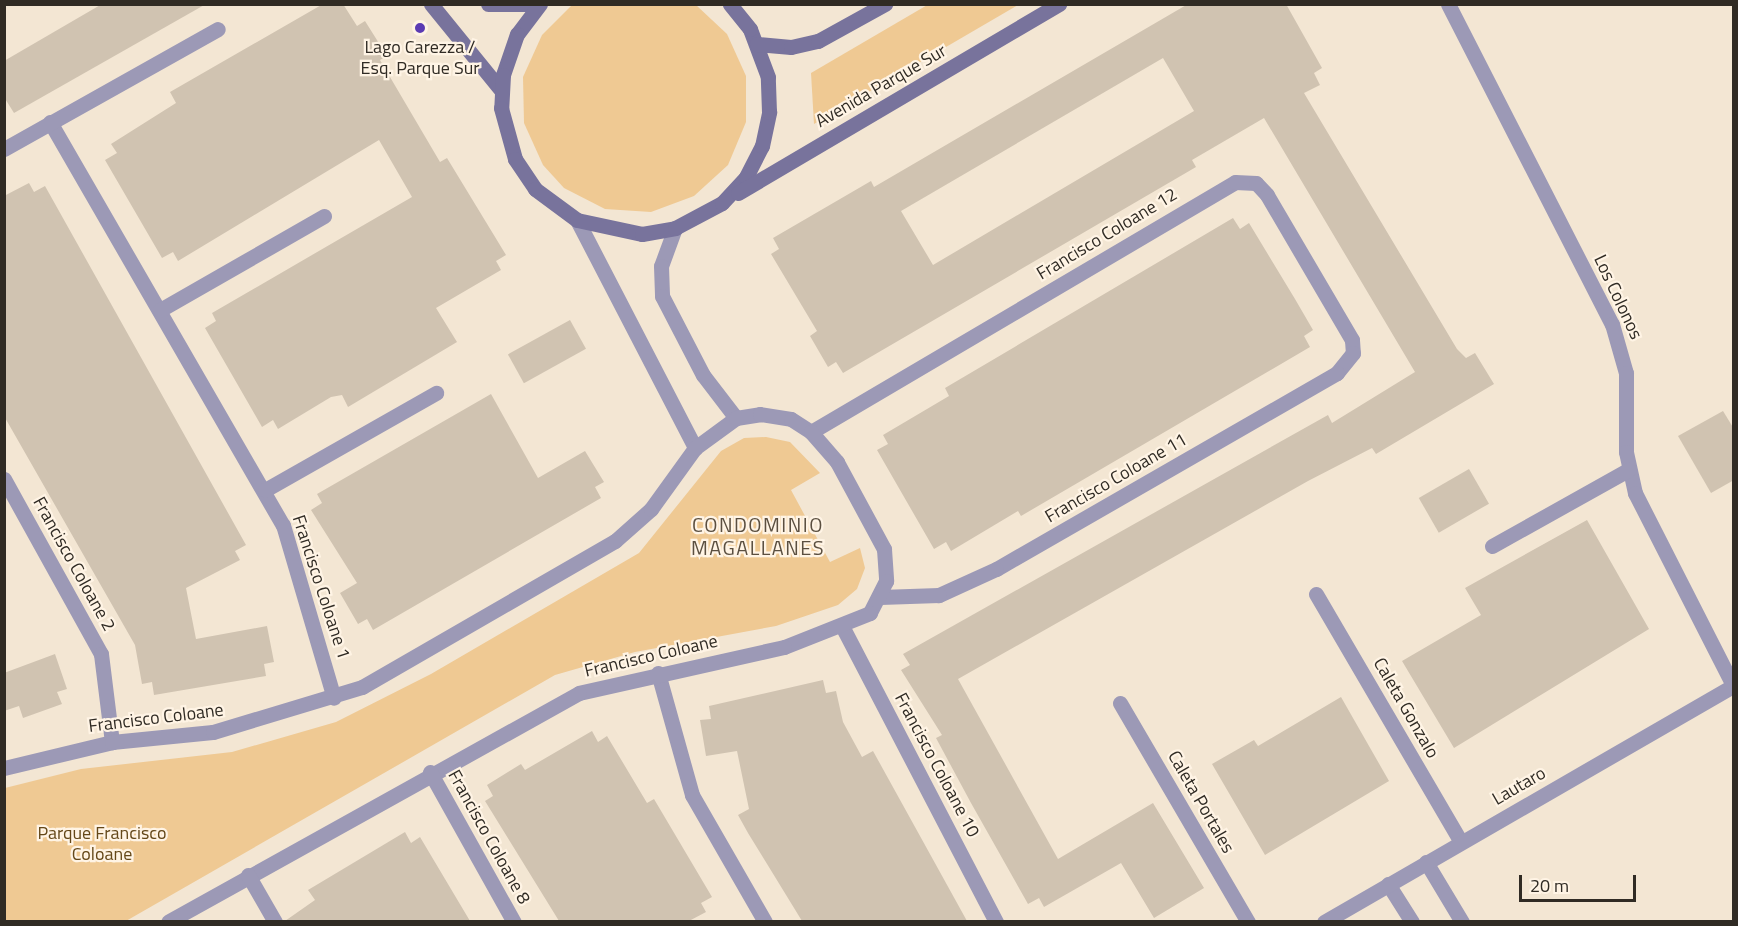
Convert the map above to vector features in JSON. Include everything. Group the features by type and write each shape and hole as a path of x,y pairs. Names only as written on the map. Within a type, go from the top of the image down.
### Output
{"street":[{"path":"430,4 501,90"},
{"path":"488,4 528,4"},
{"path":"540,4 517,34 501,90 515,159 535,189 577,220 625,234 675,228 661,266 662,296 703,375 736,418 776,416 812,432 837,462 880,538 886,573 880,597"},
{"path":"722,203 746,177 767,129 768,78 758,44 730,4"},
{"path":"758,44 791,47 818,41 885,4"},
{"name":"Avenida Parque Sur","path":"675,228 722,203 1059,4"},
{"name":"Los Colonos","path":"1448,4 1619,340 1626,373 1628,470 1646,516 1733,685"},
{"path":"4,149 218,29"},
{"name":"Francisco Coloane 1","path":"50,122 266,490 290,545 334,698"},
{"name":"Francisco Coloane 12","path":"812,432 1235,182 1256,183 1267,195 1352,340 1353,353"},
{"path":"160,310 324,216"},
{"path":"577,220 695,448"},
{"name":"Francisco Coloane 11","path":"880,597 939,595 964,586 1337,374 1353,353"},
{"path":"266,490 436,393"},
{"name":"Francisco Coloane","path":"4,768 112,742 213,732 334,698 397,668 615,541 651,509 695,448 736,418"},
{"path":"1492,546 1628,470"},
{"name":"Francisco Coloane 2","path":"4,479 101,654 112,742"},
{"name":"Caleta Gonzalo","path":"1316,594 1461,842"},
{"name":"Francisco Coloane","path":"168,921 430,772 579,693 784,647 842,627 870,613 880,597"},
{"name":"Francisco Coloane 10","path":"842,627 996,921"},
{"path":"658,674 688,786 765,921"},
{"name":"Lautaro","path":"1324,921 1733,685"},
{"name":"Caleta Portales","path":"1120,703 1248,921"},
{"name":"Francisco Coloane 8","path":"430,772 514,921"},
{"path":"1426,862 1462,921"},
{"path":"248,875 275,921"},
{"path":"1388,884 1412,921"}],"green space":[{"path":"573,4 696,5 727,34 746,76 746,122 728,165 694,196 651,212 605,209 564,188 543,165 524,123 523,77 542,35"},
{"path":"929,4 1018,5 814,124 811,73"},
{"name":"Parque Francisco Coloane","path":"766,437 790,442 820,473 791,490 830,562 860,548 865,568 857,589 838,605 776,626 635,652 555,675 126,921 5,921 5,788 81,769 232,752 336,722 431,674 639,553 721,451 744,438"}],"building":[{"path":"102,4 206,4 14,113 4,97 4,61"},
{"path":"323,4 343,4 357,26 365,21 387,56 380,60 440,162 447,158 506,255 496,261 501,270 436,308 457,342 348,407 342,395 331,397 278,429 273,420 262,427 205,328 216,321 212,313 412,197 379,140 178,261 173,252 162,258 105,160 117,153 111,144 176,103 170,92"},
{"path":"1188,4 1286,4 1322,68 1314,73 1320,85 1304,93 1457,349 1466,358 1475,353 1494,384 1376,454 1372,448 1308,481 958,679 1058,859 1153,803 1204,888 1154,918 1121,863 1044,907 1039,898 1028,904 936,738 942,735 901,670 910,665 903,654 1328,415 1332,423 1415,372 1264,118 1192,160 1196,167 843,373 836,362 828,367 810,336 817,331 771,254 779,249 773,238 871,181 874,187","holes":["1163,58 1194,111 933,265 901,211"]},
{"path":"29,183 34,192 45,186 246,545 235,551 240,560 186,588 196,639 267,626 274,662 264,664 266,676 154,695 152,682 142,684 135,645 4,416 4,196"},
{"path":"1233,218 1240,229 1249,223 1295,299 1313,330 1304,336 1310,347 1021,516 1018,511 951,551 946,542 934,549 877,450 888,444 883,435 949,396 945,388"},
{"path":"570,320 586,349 524,383 508,354"},
{"path":"491,394 538,478 585,451 604,482 595,487 601,498 373,630 367,619 358,624 340,593 357,583 311,510 322,503 317,494"},
{"path":"1723,411 1734,429 1734,480 1711,493 1678,436"},
{"path":"1469,469 1489,504 1439,533 1419,498"},
{"path":"1587,520 1649,629 1454,748 1402,661 1481,615 1465,588"},
{"path":"55,654 67,689 57,692 62,704 23,718 19,706 4,711 4,673"},
{"path":"823,680 826,693 836,691 843,722 862,757 873,751 967,921 802,921 748,833 738,815 749,809 737,751 706,756 700,720 711,719 709,706"},
{"path":"1341,697 1389,781 1265,855 1212,764 1254,740 1258,746"},
{"path":"592,731 598,742 607,736 647,803 654,799 712,897 701,903 706,912 689,921 559,921 485,801 493,796 487,785 521,764 525,770"},
{"path":"405,832 411,843 420,837 470,921 285,921 315,900 308,890"}],"place":[{"name":"Lago Carezza / Esq. Parque Sur","path":"420,28"}],"district":[{"name":"CONDOMINIO MAGALLANES","path":"758,536"}]}
